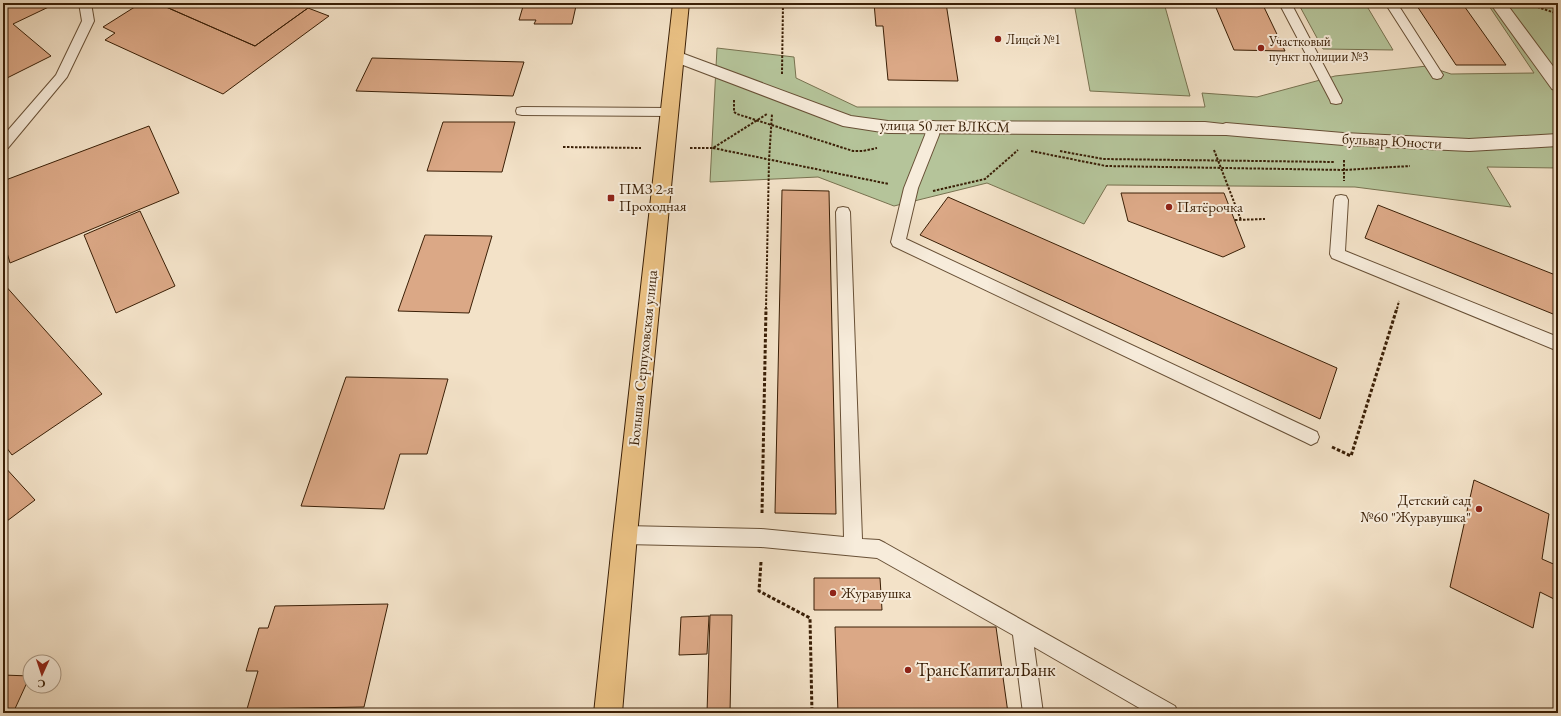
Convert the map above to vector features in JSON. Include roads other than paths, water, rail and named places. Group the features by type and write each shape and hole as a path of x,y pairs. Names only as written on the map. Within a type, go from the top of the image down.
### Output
{"main road":[{"name":"Большая Серпуховская улица","path":"608,713 625,535 681,3"}],"street":[{"path":"1498,3 1558,85"},
{"name":"улица 50 лет ВЛКСМ","path":"676,56 848,122 888,127 933,126 1226,129"},
{"name":"бульвар Юности","path":"1226,129 1343,139 1469,145 1558,140"}],"lane":[{"path":"3,145 61,77 88,21 85,3"},
{"path":"1285,3 1336,100"},
{"path":"1391,3 1437,75"},
{"path":"522,111 669,112"},
{"path":"933,126 932,135 911,188 898,242 1311,437"},
{"path":"1341,200 1337,254 1558,344"},
{"path":"843,212 853,547"},
{"path":"625,535 762,538 879,549 1168,713"},
{"path":"1022,629 1033,713"}],"place":[{"name":"Лицей №1","path":"998,39"},
{"name":"Участковый пункт полиции №3","path":"1261,48"},
{"name":"ПМЗ 2-я Проходная","path":"611,198"},
{"name":"Пятёрочка","path":"1169,207"},
{"name":"Детский сад №60 \"Журавушка\"","path":"1479,509"},
{"name":"Журавушка","path":"833,593"},
{"name":"ТрансКапиталБанк","path":"908,670"}]}
